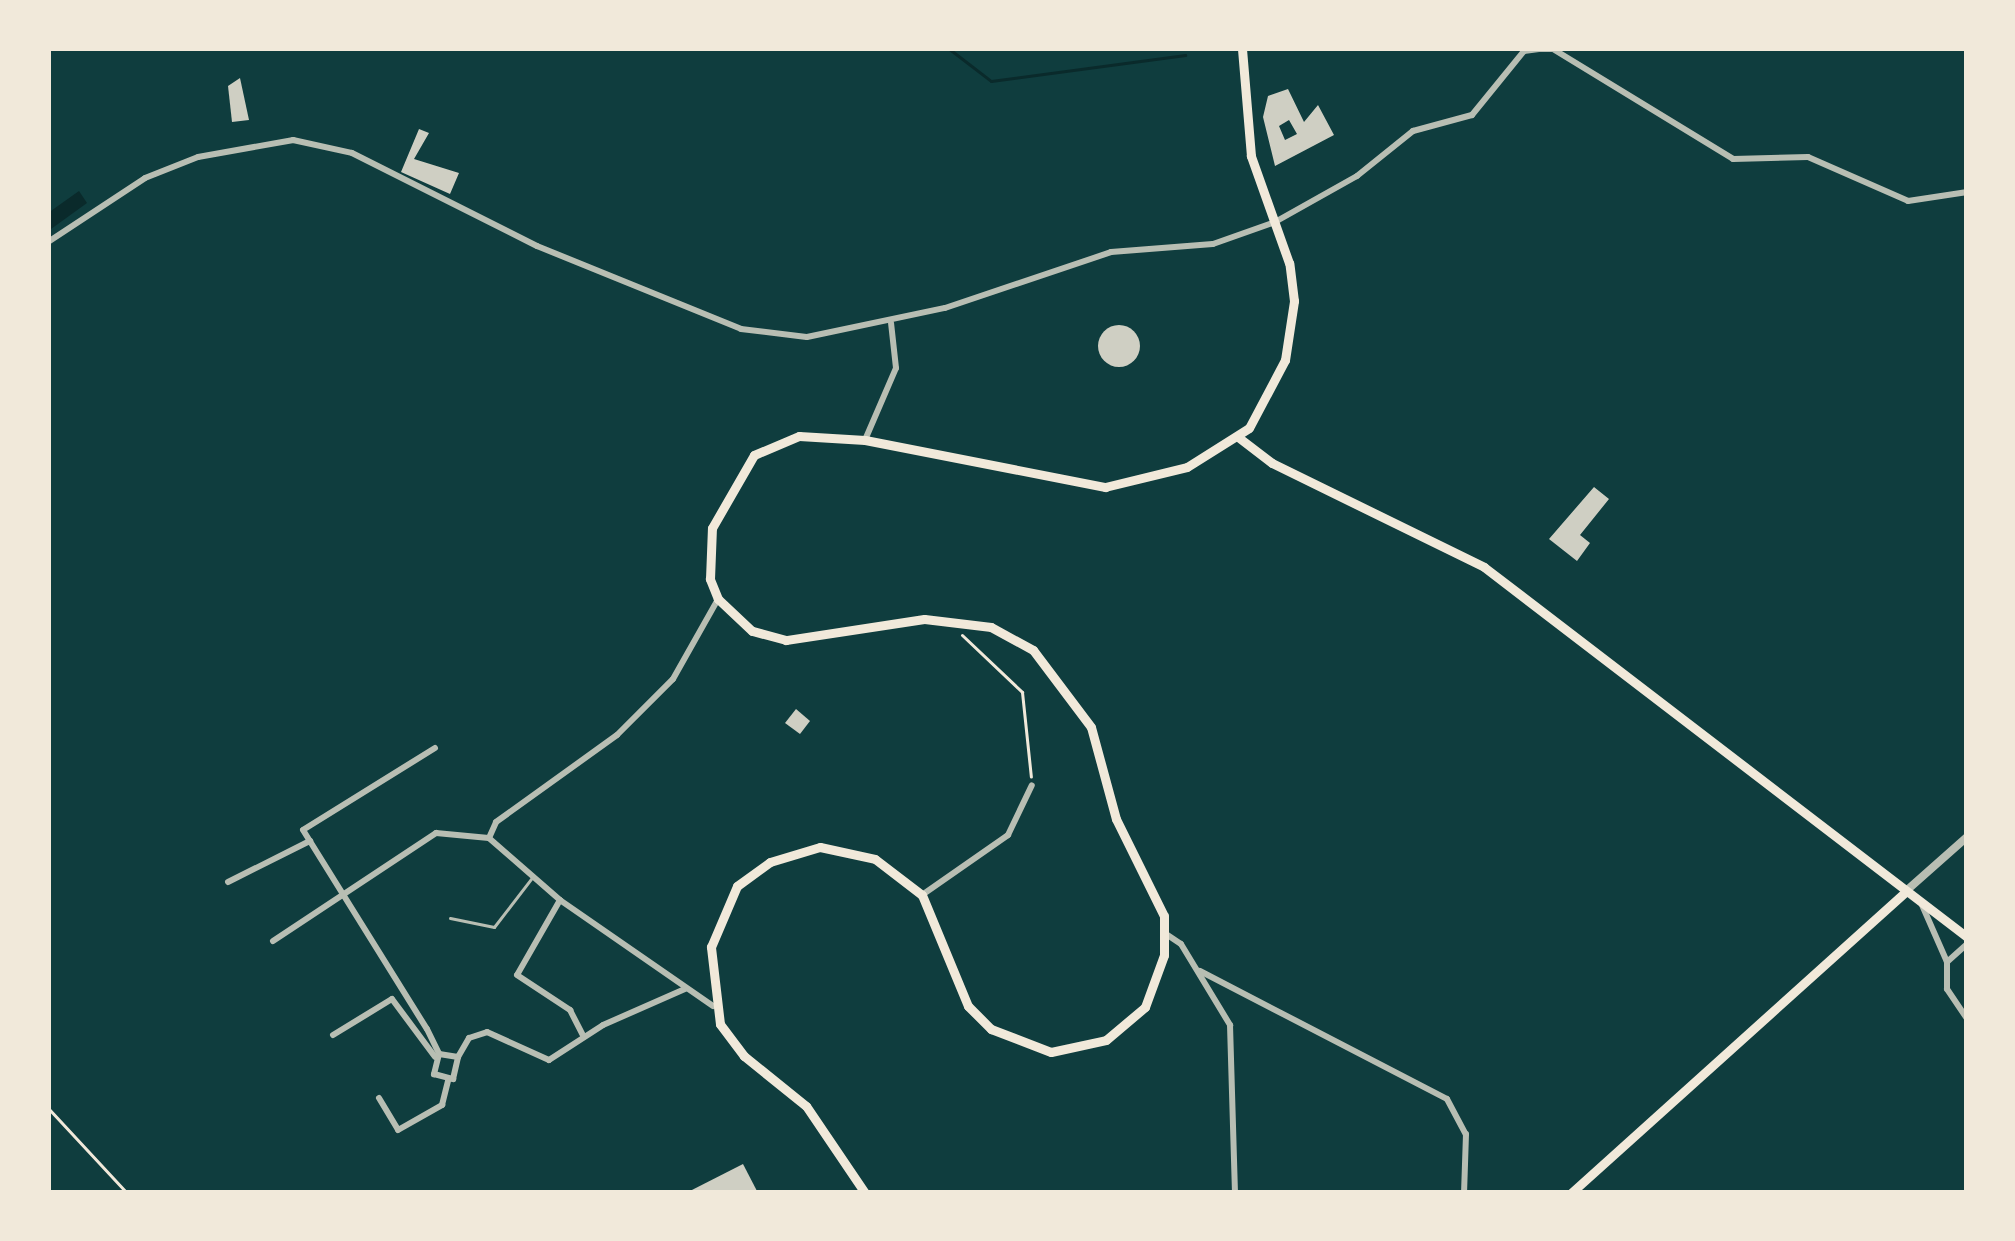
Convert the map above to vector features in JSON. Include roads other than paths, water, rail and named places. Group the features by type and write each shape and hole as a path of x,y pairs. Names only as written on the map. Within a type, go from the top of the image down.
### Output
{"main road":[{"path":"866,1193 810,1110 732,1043 713,1006 716,924 737,886 770,862 847,848 897,872 922,895 968,1006 991,1029 1051,1052 1078,1050 1128,1024 1158,981 1166,934 1160,897 1116,819 1090,727 1060,678 1017,637 923,620 786,640 752,631 718,599 707,556 712,528 754,455 799,436 865,440 1074,485 1146,482 1238,437 1260,415 1286,360 1294,309 1275,222 1251,156 1242,48"},
{"path":"1238,437 1265,459 1484,567 1967,940"},
{"path":"1571,1193 1905,892"}],"street":[{"path":"48,242 145,178 217,153 293,140 352,152 537,246 741,329 792,338 891,323 1111,252 1213,244 1275,222 1357,176 1413,131 1472,115 1524,50 1553,49 1733,159 1808,157 1908,201 1967,192"},
{"path":"865,440 896,368 891,323"},
{"path":"489,838 496,822 616,736 677,675 718,599"},
{"path":"435,748 303,830 437,1056 434,1074 448,1081"},
{"path":"922,895 1008,835 1032,785"},
{"path":"273,940 445,830 489,838 560,900 713,1006"},
{"path":"1905,892 1967,837"},
{"path":"228,882 310,842"},
{"path":"560,900 517,975 570,1010 584,1037"},
{"path":"1922,905 1947,962 1946,989 1967,1018"},
{"path":"1166,934 1200,971 1234,1046 1235,1193"},
{"path":"1947,962 1967,940"},
{"path":"1200,971 1447,1100 1466,1134 1463,1193"},
{"path":"379,1097 398,1130 442,1105 448,1081 459,1074 458,1057 479,1032 543,1061 686,989"},
{"path":"333,1035 392,999 437,1056 458,1057"}],"lane":[{"path":"450,918 494,927 532,878"}],"water":[{"path":"79,191 87,203 51,229 48,213"}],"waterway":[{"path":"948,48 991,81 1185,55"}]}
